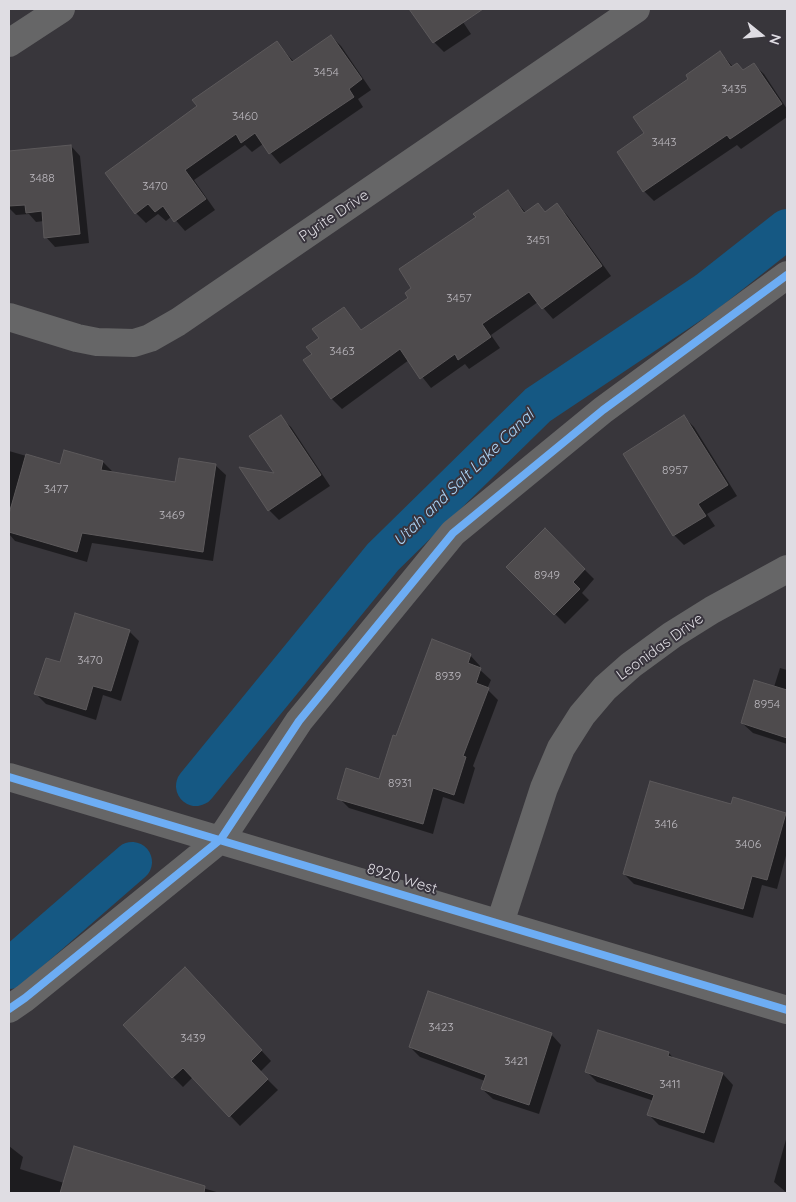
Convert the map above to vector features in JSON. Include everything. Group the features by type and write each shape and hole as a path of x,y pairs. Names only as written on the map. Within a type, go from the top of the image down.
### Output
{"street":[{"path":"9,43 61,9"},
{"name":"Pyrite Drive","path":"9,317 77,338 97,342 134,343 150,338 178,322 636,9"},
{"path":"9,1009 33,992 221,839 299,721 453,533 603,410 787,275"},
{"name":"Leonidas Drive","path":"500,923 544,788 561,748 582,715 605,688 631,665 672,635 712,610 787,569"},
{"name":"8920 West","path":"9,777 787,1010"}],"building":[{"path":"409,9 483,9 433,43"},
{"path":"331,35 362,79 349,89 354,97 269,154 255,133 241,143 236,134 185,170 206,199 174,222 163,206 155,212 148,204 135,214 105,173 197,106 192,100 277,41 292,62"},
{"path":"720,51 731,67 737,63 743,70 754,63 782,104 730,139 727,135 643,192 617,152 644,133 633,117 688,79 686,75"},
{"path":"71,145 80,234 44,238 42,211 26,213 25,205 9,206 9,151"},
{"path":"508,190 524,213 538,203 545,212 557,203 602,266 542,309 529,292 482,324 491,337 458,360 455,354 420,379 400,349 331,399 303,360 312,354 306,347 319,338 312,329 344,307 361,330 408,298 405,293 411,288 399,269 476,217 473,214"},
{"path":"281,415 321,475 268,511 239,467 274,473 249,436"},
{"path":"684,415 728,485 698,504 706,516 673,536 623,454"},
{"path":"64,450 103,461 101,470 175,482 179,458 216,464 203,552 82,533 77,552 9,532 9,514 26,454 60,464"},
{"path":"545,528 585,569 573,582 580,589 554,615 506,567"},
{"path":"75,613 130,630 111,691 93,686 86,710 34,694 46,658 60,662"},
{"path":"432,639 471,654 468,663 481,668 476,683 489,688 463,756 466,757 454,795 433,788 423,824 337,799 346,768 379,779 393,735 396,736"},
{"path":"754,680 787,690 787,738 741,723"},
{"path":"650,781 731,804 733,797 786,813 767,880 752,876 743,909 623,874"},
{"path":"185,967 262,1050 251,1061 268,1079 229,1117 183,1068 172,1078 123,1025"},
{"path":"428,991 552,1033 529,1105 481,1089 486,1075 409,1047"},
{"path":"598,1030 669,1052 668,1056 723,1073 704,1133 647,1115 654,1095 585,1072"},
{"path":"74,1146 205,1186 204,1193 60,1193"}],"waterway":[{"name":"Utah and Salt Lake Canal","path":"196,786 383,557 538,405 707,292 787,229"},
{"name":"Utah and Salt Lake Canal","path":"9,969 132,862"}],"cycle path":[{"path":"9,1009 221,839 299,721 453,533 603,410 787,275"},
{"path":"9,777 787,1010"}]}
